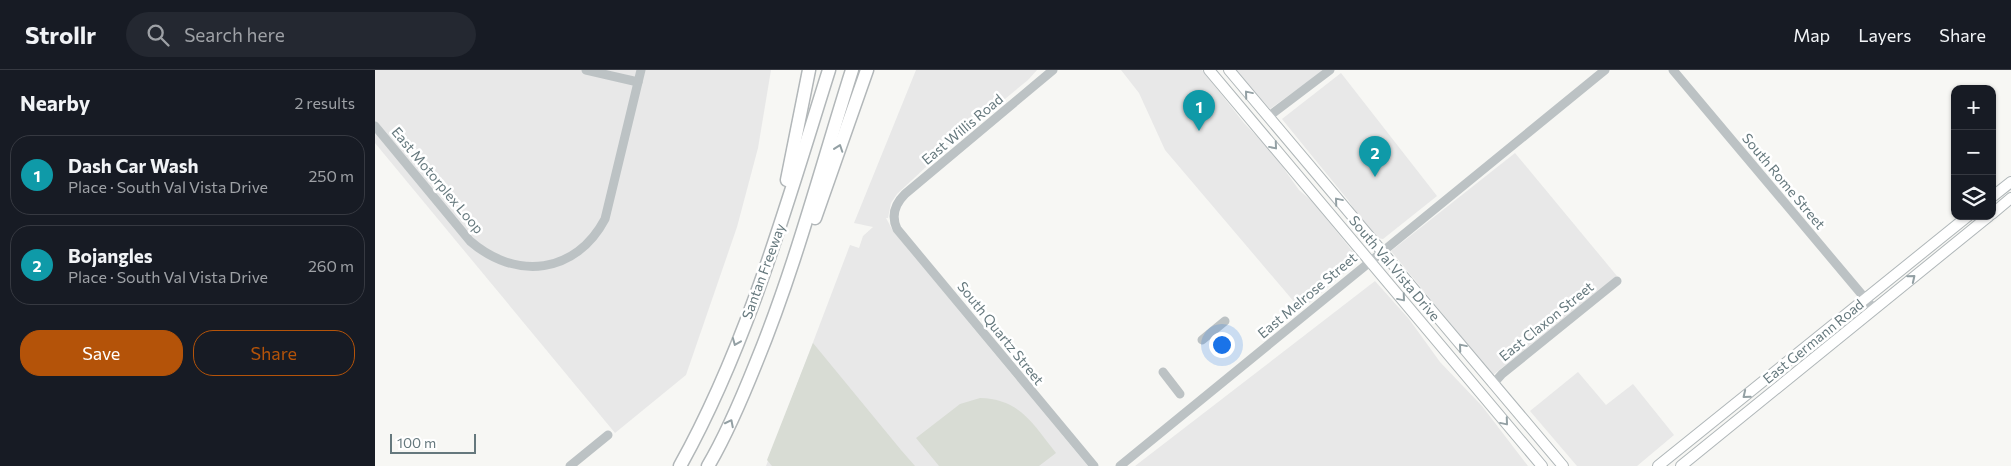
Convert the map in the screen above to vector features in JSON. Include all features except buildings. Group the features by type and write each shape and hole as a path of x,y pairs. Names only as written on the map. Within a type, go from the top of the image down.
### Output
{"highway":[{"path":"773,248 775,222 788,179 809,70"},
{"name":"Santan Freeway","path":"680,466 726,367 773,248 829,70"},
{"name":"Santan Freeway","path":"708,466 741,401 783,291 852,70"},
{"path":"783,291 799,265 867,70"}],"main road":[{"name":"South Val Vista Drive","path":"1209,70 1371,260 1542,466"},
{"name":"South Val Vista Drive","path":"1229,70 1563,466"},
{"path":"1257,127 1268,117"},
{"path":"1996,194 2011,182"},
{"path":"1996,211 2011,198"},
{"name":"East Germann Road","path":"1657,466 1963,220"},
{"name":"East Germann Road","path":"1681,466 1984,220"},
{"path":"1482,394 1493,384"}],"street":[{"path":"587,70 638,82"},
{"name":"East Motorplex Loop","path":"375,126 470,241 483,252 511,265 545,266 571,256 582,249 597,233 605,219 641,70"},
{"name":"East Willis Road","path":"894,215 898,202 905,194 1053,70"},
{"path":"1268,117 1331,70"},
{"name":"East Melrose Street","path":"1121,466 1605,70"},
{"name":"South Rome Street","path":"1673,70 1874,309"},
{"name":"South Quartz Street","path":"894,215 897,229 1094,466"},
{"name":"East Claxon Street","path":"1493,384 1501,374 1617,281"},
{"path":"1202,340 1225,321"},
{"path":"1163,372 1180,394"},
{"path":"570,466 608,435"}],"shaded area":[{"path":"375,70 771,70 758,148 737,227 686,375 615,433 375,143"},
{"path":"916,70 1037,70 1028,80 955,140 897,194 891,203 888,218 886,218 893,231 1088,466 766,466 850,245 859,248 863,236 873,227 854,223"},
{"path":"1121,70 1202,70 1244,123 1272,152 1299,190 1313,202 1357,257 1355,264 1301,310 1165,150 1139,93"},
{"path":"1236,70 1324,70 1270,109"},
{"path":"1341,73 1437,196 1383,239 1377,238 1360,218 1348,200 1282,119"},
{"path":"1515,153 1617,276 1493,375 1391,251"},
{"path":"1375,281 1409,319 1440,362 1482,406 1528,466 1135,466"},
{"path":"813,343 915,466 772,466 767,460"},
{"path":"1578,372 1606,405 1633,384 1674,435 1637,466 1577,466 1530,411"},
{"path":"980,398 994,399 1016,408 1032,423 1056,453 1039,466 939,466 916,438 960,404"}],"place":[{"name":"Dash Car Wash","path":"1199,131"},
{"name":"Bojangles","path":"1375,177"}]}
